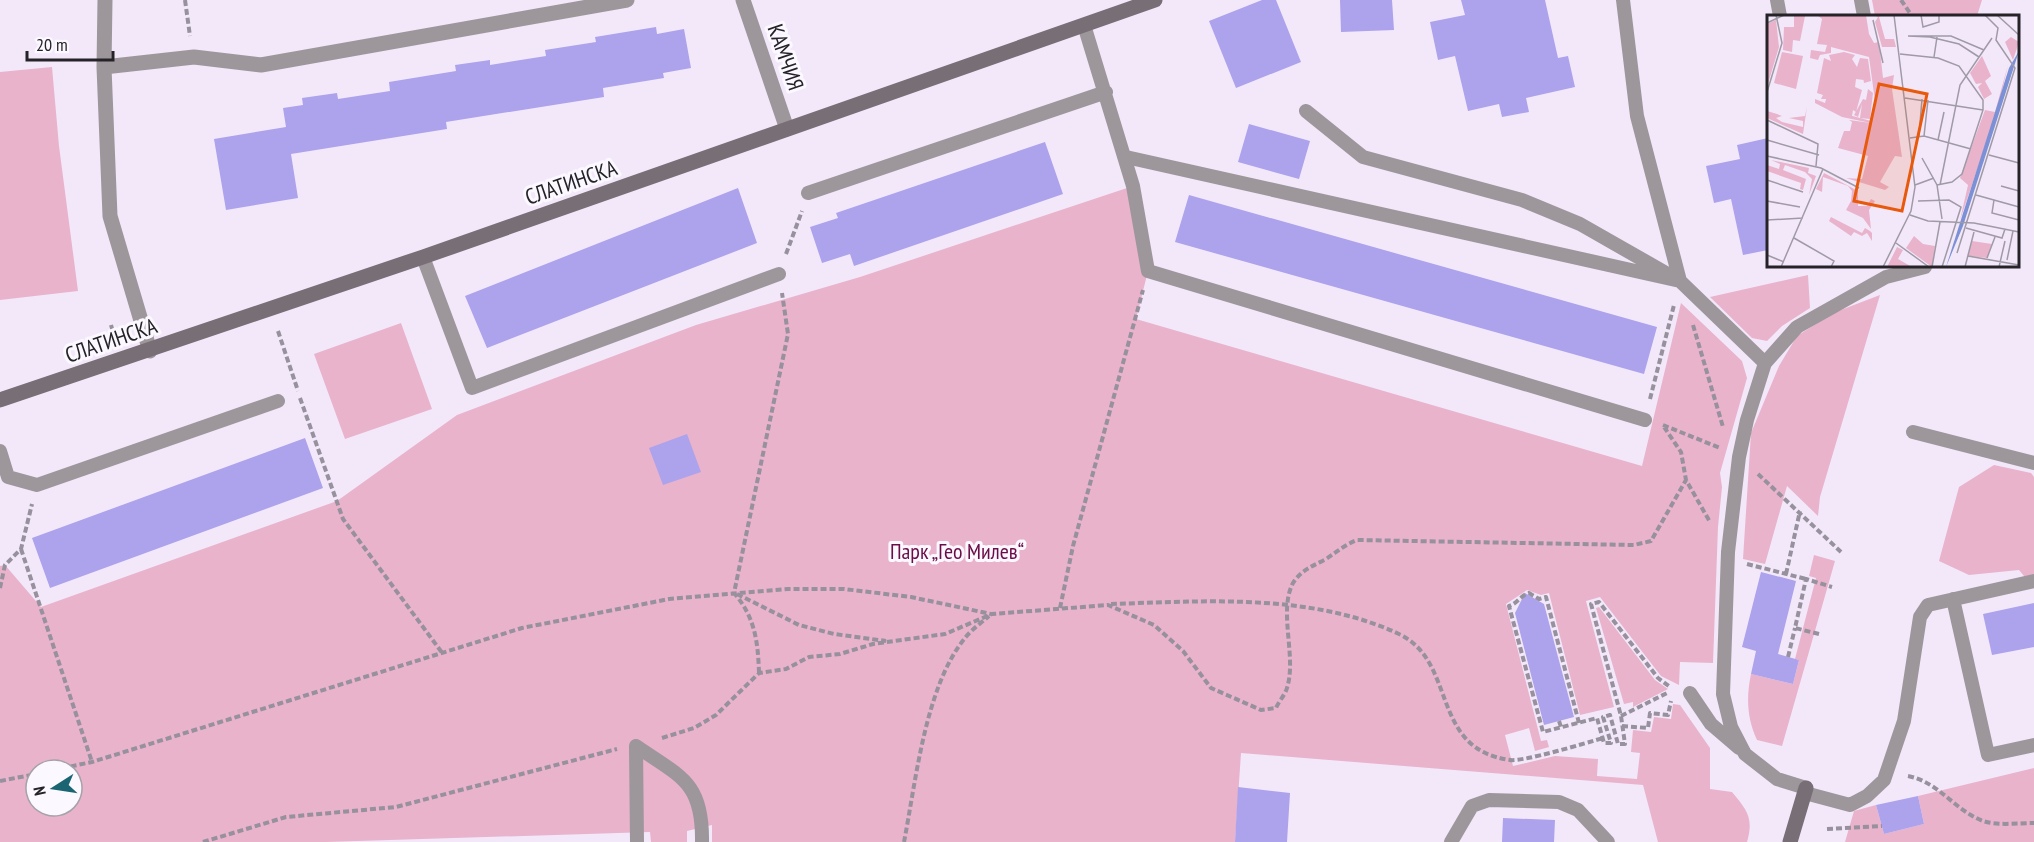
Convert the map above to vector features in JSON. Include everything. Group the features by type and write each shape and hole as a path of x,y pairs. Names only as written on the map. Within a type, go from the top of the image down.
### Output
{"street":[{"path":"105,0 104,67 110,216 150,351"},
{"path":"104,67 194,57 261,65 627,0"},
{"name":"КАМЧИЯ","path":"743,0 788,129"},
{"name":"СЛАТИНСКА","path":"0,400 423,257 1155,0"},
{"path":"1790,842 1805,791"}],"lane":[{"path":"1623,0 1637,116 1680,281"},
{"path":"1777,0 1780,15"},
{"path":"1861,0 1864,15"},
{"path":"1084,25 1126,157 1148,271 1645,420"},
{"path":"808,193 1106,92"},
{"path":"1305,111 1363,157 1522,200 1580,224 1680,281 1765,363"},
{"path":"1126,157 1680,281"},
{"path":"423,257 472,388 779,274"},
{"path":"1745,754 1731,727 1723,694 1728,552 1738,457 1765,363 1797,327 1822,312 1886,277 1925,267"},
{"path":"0,451 8,477 37,485 278,401"},
{"path":"1913,432 2034,463"},
{"path":"1690,693 1711,724 1777,779 1805,791 1850,805 1867,796 1884,780 1904,721 1920,617 1928,605 2034,581"},
{"path":"1953,598 1988,755 2034,745"},
{"path":"636,746 637,842"},
{"path":"636,746 686,780 698,799 702,819 702,842"},
{"path":"1451,842 1472,806 1489,800 1559,802 1578,810 1608,842"}],"path":[{"path":"184,0 194,57"},
{"path":"1901,0 1911,15"},
{"path":"734,593 788,334 779,274 808,193"},
{"path":"1060,608 1073,546 1148,271"},
{"path":"1645,420 1680,281"},
{"path":"1680,281 1724,430"},
{"path":"111,325 113,332"},
{"path":"278,331 343,519 443,654"},
{"path":"1662,424 1681,452 1686,480 1728,552 1743,563 1832,587"},
{"path":"1108,604 1154,625 1183,651 1211,688 1261,710 1276,708 1287,689 1290,672 1288,606 1293,584 1306,568 1328,558 1342,545 1357,540 1634,545 1651,541 1686,480"},
{"path":"0,588 5,565 21,549 37,485"},
{"path":"1786,574 1800,511"},
{"path":"21,549 92,762"},
{"path":"1788,657 1806,579"},
{"path":"84,764 522,628 669,599 788,589 844,590 911,597 992,614 1108,604 1232,602 1288,606 1369,623 1400,635 1423,650 1438,677 1450,719 1464,737 1480,751 1511,761 1603,738"},
{"path":"734,593 799,625 834,634 892,641"},
{"path":"734,593 748,609 758,644 759,673"},
{"path":"1579,723 1569,693 1546,597 1539,598 1529,593 1523,595 1516,604 1509,606 1543,732 1561,728 1579,723 1597,718 1604,743 1611,743 1603,717 1610,715 1618,744 1624,744 1621,716 1591,604 1599,602 1658,678 1674,690 1690,693"},
{"path":"203,842 286,817 396,807 594,753 636,746 694,728 716,715 759,673 786,669 809,657 840,654 892,641 945,634 992,614"},
{"path":"904,842 928,718 945,674 965,638 992,614"},
{"path":"1795,628 1819,634"},
{"path":"1621,716 1670,692"},
{"path":"1622,726 1648,728 1650,713 1668,715 1670,700 1677,701"},
{"path":"1559,721 1561,728"},
{"path":"0,781 24,776"},
{"path":"1884,780 1908,776 1926,780 1967,813 1983,821 2034,823"}],"green space":[{"path":"1872,0 1982,0 1977,15 1875,15"},
{"path":"52,67 59,146 78,291 0,300 0,72"},
{"name":"Парк „Гео Милев“","path":"1133,186 1148,271 1136,319 1642,466 1681,303 1742,361 1747,378 1720,473 1722,487 1718,527 1713,663 1680,662 1679,685 1661,676 1600,597 1586,601 1614,707 1580,715 1549,593 1541,595 1527,590 1506,604 1541,741 1547,740 1549,747 1535,751 1529,728 1505,735 1513,766 1555,756 1598,759 1597,776 1637,779 1640,753 1631,752 1633,730 1651,732 1654,717 1671,719 1673,704 1680,705 1710,748 1710,789 1732,792 1748,815 1750,827 1747,842 1658,842 1643,785 1241,753 1235,842 712,842 712,825 687,831 687,842 651,842 650,832 326,842 0,842 0,566 5,565 41,607 337,501 457,415 696,325 860,277"},
{"path":"1808,275 1810,308 1782,326 1767,341 1752,338 1710,297"},
{"path":"1880,295 1820,497 1818,516 1787,486 1765,564 1743,559 1751,433 1779,366 1797,336 1833,313"},
{"path":"401,323 432,409 345,439 314,354"},
{"path":"1994,465 2031,473 2034,477 2034,588 2019,570 1969,575 1939,561 1959,487"},
{"path":"1814,555 1835,561 1782,746 1757,740 1749,716 1749,683 1751,674 1793,684 1799,660 1795,659 1816,578 1809,576"},
{"path":"1599,607 1655,680 1668,689 1633,707 1633,702 1624,704 1596,608"},
{"path":"2034,768 2034,842 1845,842 1854,811 1876,805 1884,834 1924,824 1918,796"}],"building":[{"path":"1262,0 1276,0 1301,62 1236,88 1209,21"},
{"path":"1340,0 1392,0 1394,30 1341,32"},
{"path":"1461,0 1545,0 1558,58 1568,56 1575,87 1526,98 1529,112 1502,117 1499,104 1468,111 1455,56 1438,60 1430,22 1465,15"},
{"path":"656,27 657,34 684,29 691,68 663,73 664,78 603,88 604,97 446,122 447,129 291,154 298,198 226,210 214,139 286,127 283,108 303,105 302,98 337,93 338,99 390,91 389,82 456,71 455,65 490,60 490,65 546,56 545,50 596,42 595,37"},
{"path":"1249,124 1310,141 1299,179 1238,162"},
{"path":"1767,138 1767,250 1743,255 1731,199 1714,203 1706,166 1740,159 1737,145"},
{"path":"1045,142 1063,194 854,266 850,254 822,263 810,227 838,218 836,213"},
{"path":"738,188 757,243 487,348 465,296"},
{"path":"1189,195 1657,327 1644,374 1175,242"},
{"path":"687,434 701,472 663,485 649,448"},
{"path":"305,438 323,488 50,588 32,538"},
{"path":"1761,572 1796,581 1778,654 1799,660 1793,684 1751,674 1756,651 1742,647"},
{"path":"1525,593 1544,604 1574,717 1544,725 1515,613"},
{"path":"2034,603 2034,647 1992,655 1983,614"},
{"path":"1238,787 1290,793 1287,842 1235,842"},
{"path":"1918,796 1924,824 1884,834 1876,805"},
{"path":"1503,818 1555,820 1554,842 1502,842"}]}
